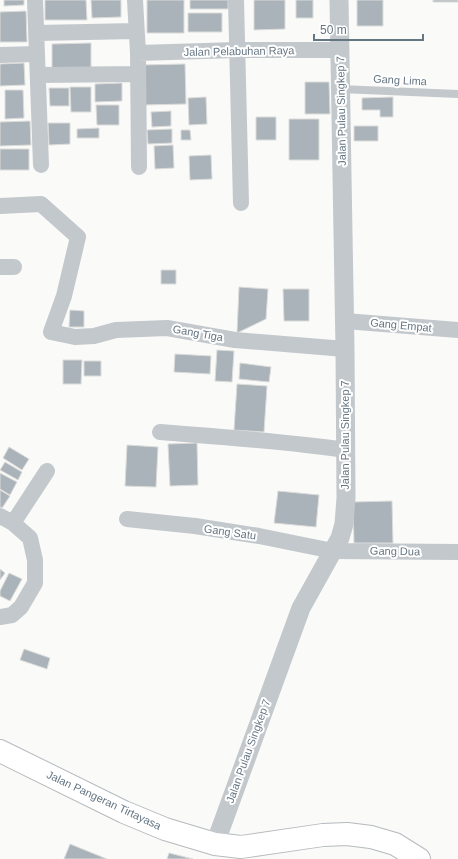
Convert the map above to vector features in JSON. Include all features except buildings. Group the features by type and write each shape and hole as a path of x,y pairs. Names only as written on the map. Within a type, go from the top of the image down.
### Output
{"main road":[{"name":"Jalan Pangeran Tirtayasa","path":"0,751 124,812 165,830 215,844 241,847 323,835 347,834 371,837 394,844 419,859"}],"street":[{"path":"35,0 41,165"},
{"path":"135,0 138,53 139,167"},
{"path":"236,0 241,203"},
{"name":"Jalan Pulau Singkep 7","path":"215,844 301,608 340,538 344,524 346,450 339,0"},
{"path":"37,33 136,31"},
{"name":"Jalan Pelabuhan Raya","path":"138,53 237,50 340,50"},
{"path":"0,55 37,54"},
{"path":"38,75 137,74"},
{"name":"Gang Tiga","path":"0,206 41,204 78,237 64,296 51,332 75,337 94,336 116,330 167,328 234,340 345,349"},
{"name":"Gang Empat","path":"344,321 458,330"},
{"path":"160,432 293,442 346,450"},
{"path":"0,616 12,615 21,607 35,583 35,560 30,538 6,519 47,470"},
{"name":"Gang Satu","path":"127,519 252,535 332,550"},
{"name":"Gang Dua","path":"332,550 458,552"}],"lane":[{"name":"Gang Lima","path":"340,88 458,94"}]}
